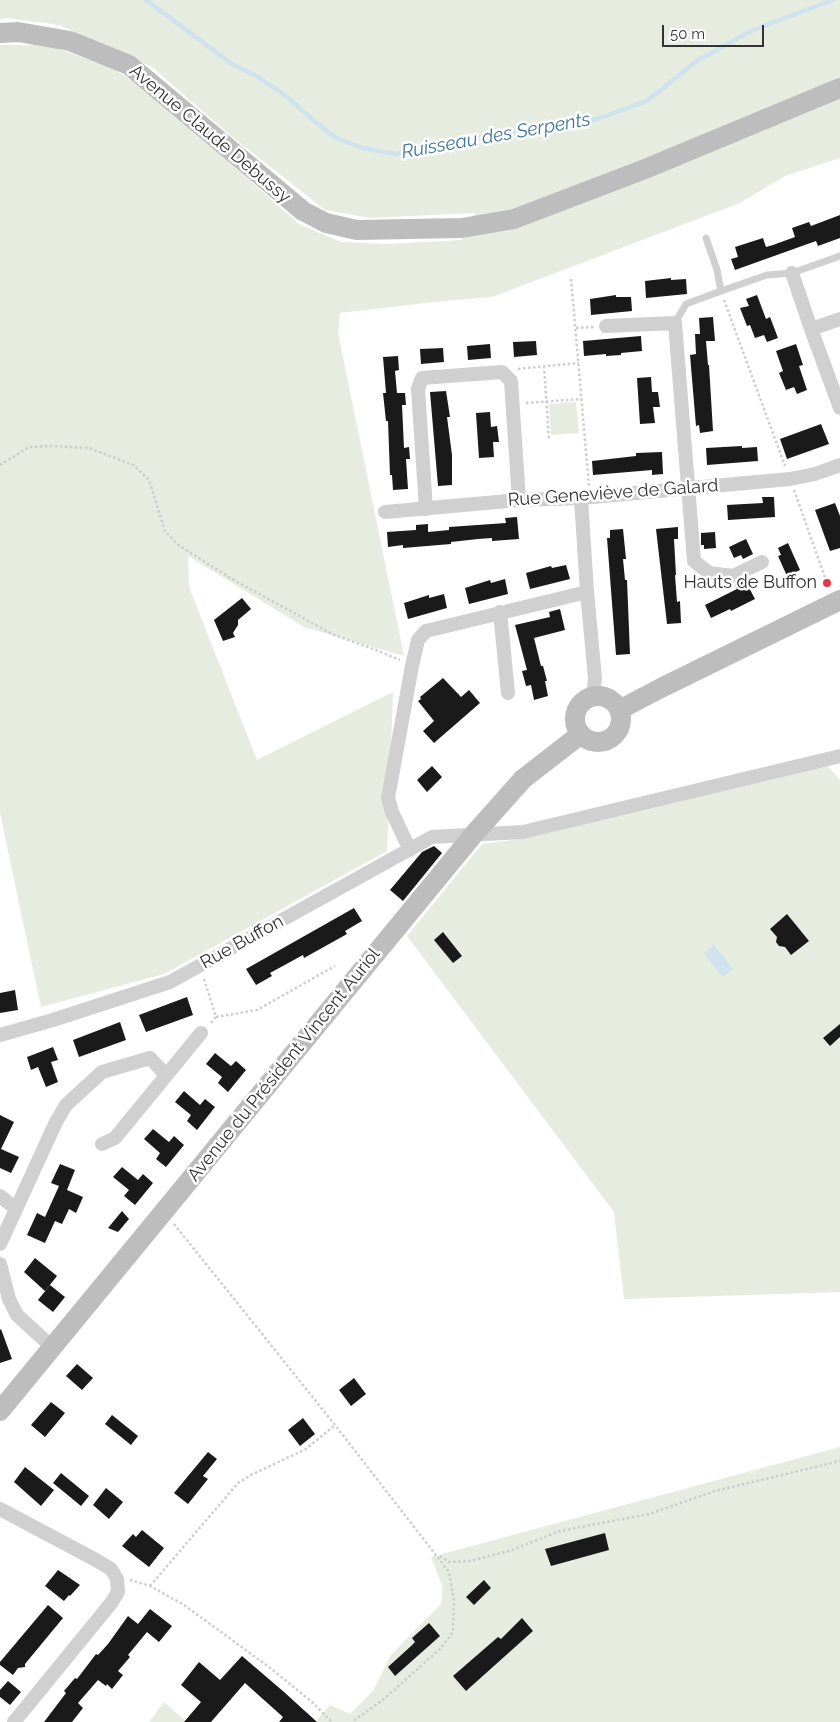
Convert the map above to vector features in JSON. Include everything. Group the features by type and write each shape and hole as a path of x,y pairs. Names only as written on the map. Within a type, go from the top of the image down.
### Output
{"main road":[{"name":"Avenue Claude Debussy","path":"0,33 18,32 70,41 129,65 303,211 326,223 357,230 462,228 514,218 645,169 840,88"},
{"path":"619,710 840,600"},
{"path":"594,696 606,697 616,704 619,710 621,722 619,728 610,738 598,741 586,738 581,734 576,722 576,715 582,703 594,696"},
{"name":"Avenue du Président Vincent Auriol","path":"0,1411 474,834 523,779 581,734"}],"street":[{"path":"792,273 840,408"},
{"path":"812,329 840,319"},
{"path":"606,326 675,323 694,561 709,573 733,576 762,562"},
{"path":"426,509 418,389 422,378 502,372 511,381 519,500"},
{"name":"Rue Geneviève de Galard","path":"385,512 519,500 687,489 790,479 815,474 840,465"},
{"path":"585,497 587,592 595,678 594,696"},
{"path":"410,850 392,812 388,798 418,640 426,631 587,592"},
{"path":"500,612 508,693"},
{"name":"Rue Buffon","path":"0,1035 170,982 432,837 523,832 840,756"},
{"path":"102,1144 115,1138 201,1033"},
{"path":"0,1244 15,1208 66,1105 102,1072 150,1058 166,1075"},
{"path":"0,1196 15,1208"},
{"path":"0,1264 9,1299 17,1316 52,1347"},
{"path":"0,1509 111,1569 117,1579 118,1592 112,1602 14,1722"}],"lane":[{"path":"706,238 717,270 721,290"},
{"path":"675,323 686,304 767,275 792,273 840,256"}],"path":[{"path":"571,279 582,399 585,497"},
{"path":"721,290 827,583"},
{"path":"576,328 606,326"},
{"path":"502,372 512,369 579,362"},
{"path":"544,366 549,439"},
{"path":"512,404 582,399"},
{"path":"0,465 29,447 52,446 89,448 133,465 149,480 165,531 177,544 232,579 334,635 376,650 412,666"},
{"path":"199,966 216,1017"},
{"path":"201,1033 216,1017 257,1010 335,966"},
{"path":"164,1212 450,1572 454,1601 453,1632 441,1648 384,1699 352,1722"},
{"path":"150,1586 238,1483 306,1449 335,1425"},
{"path":"438,1555 449,1562 470,1561 512,1550 560,1531 649,1514 715,1491 840,1461"},
{"path":"117,1579 136,1581 150,1586 184,1605 269,1667 312,1702 332,1722"}],"shaded area":[{"path":"0,0 840,0 840,158 785,176 740,203 492,297 340,313 338,333 404,656 304,627 188,556 189,587 257,760 393,692 387,851 164,974 41,1007 0,813 0,45 48,45 110,67 149,91 299,224 341,242 387,244 462,240 475,213 371,218 325,210 230,135 152,67 59,25 8,18 0,19"},
{"path":"576,402 579,433 551,435 549,404"},
{"path":"828,766 840,780 840,1292 624,1299 614,1212 407,936 482,844 527,838"},
{"path":"840,1447 840,1722 315,1722 330,1705 350,1714 373,1691 391,1655 441,1604 443,1588 431,1557"},
{"path":"164,1702 187,1722 149,1722"}],"water":[{"path":"714,945 733,969 723,977 704,954"}],"building":[{"path":"840,215 840,238 818,246 816,241 735,270 731,259 738,257 735,247 763,238 766,247 773,245 795,237 792,228 809,222 811,226"},
{"path":"671,278 671,280 686,279 687,294 646,298 645,281"},
{"path":"616,295 616,297 631,297 632,311 591,315 590,299"},
{"path":"757,295 766,319 770,317 778,338 767,342 764,335 755,338 750,325 747,326 740,308 749,306 746,299"},
{"path":"713,317 715,341 706,341 713,431 700,433 699,425 696,426 690,355 696,354 695,334 700,334 699,318"},
{"path":"641,336 642,351 621,353 621,355 584,356 583,341"},
{"path":"536,341 537,355 514,357 513,342"},
{"path":"490,344 491,358 468,360 467,346"},
{"path":"796,344 803,365 799,366 807,390 797,394 794,387 786,390 779,373 783,371 776,351"},
{"path":"443,348 444,362 421,364 420,349"},
{"path":"398,356 399,370 395,371 397,393 405,393 406,405 402,405 404,448 409,447 410,459 406,459 408,489 393,490 392,475 390,475 388,421 386,421 383,393 386,393 383,357"},
{"path":"651,377 652,392 658,392 660,407 653,407 655,423 640,424 637,378"},
{"path":"446,391 450,417 447,417 452,455 452,485 438,486 430,392"},
{"path":"490,412 491,427 497,426 499,442 493,442 494,457 479,458 476,413"},
{"path":"821,424 829,444 787,459 780,439"},
{"path":"742,446 742,448 757,447 758,461 707,465 706,448"},
{"path":"662,452 663,474 652,475 652,470 593,475 592,461 636,456 636,453"},
{"path":"762,497 774,497 775,517 728,520 727,505 763,503"},
{"path":"835,503 840,516 840,548 830,551 815,510"},
{"path":"517,517 519,539 492,541 492,538 451,542 451,544 403,548 403,545 388,547 387,532 416,530 416,525 428,524 428,532 449,530 449,527 506,523 505,518"},
{"path":"678,527 678,539 674,539 675,575 677,602 680,601 681,623 667,624 656,529"},
{"path":"623,529 626,559 623,559 625,580 627,580 630,654 616,655 607,538 610,538 610,530"},
{"path":"715,532 716,548 704,549 704,545 701,545 701,533"},
{"path":"746,539 753,554 743,559 741,555 734,558 729,547"},
{"path":"788,543 800,570 787,576 778,556 781,555 778,548"},
{"path":"566,565 570,579 530,589 526,573 551,566 552,568"},
{"path":"505,579 508,594 469,604 465,588 490,580 491,583"},
{"path":"745,580 755,599 731,611 730,609 711,618 705,605 737,589 735,585"},
{"path":"444,594 447,608 408,619 404,603 429,595 429,598"},
{"path":"242,598 251,609 238,620 238,625 233,633 235,637 223,641 214,620"},
{"path":"560,609 565,630 534,638 547,681 545,681 548,696 534,700 531,685 526,686 522,671 527,670 515,625 550,617 549,612"},
{"path":"443,678 461,697 469,690 480,703 434,743 423,731 434,721 418,701 421,699 420,697"},
{"path":"432,766 442,777 427,792 417,780"},
{"path":"434,846 442,853 403,901 390,890 422,852"},
{"path":"354,908 362,921 345,931 347,934 304,958 303,955 270,973 272,976 256,985 246,969"},
{"path":"787,914 809,941 791,955 785,947 779,946 776,942 777,937 770,929"},
{"path":"443,932 462,956 453,963 434,940"},
{"path":"15,990 18,1010 0,1013 0,993"},
{"path":"187,997 193,1015 146,1032 139,1015"},
{"path":"120,1022 126,1040 79,1057 73,1040"},
{"path":"840,1024 840,1037 830,1046 823,1038"},
{"path":"53,1047 58,1060 51,1062 58,1082 46,1087 38,1067 31,1070 27,1057"},
{"path":"215,1053 231,1066 236,1061 246,1070 228,1092 218,1083 222,1077 206,1064"},
{"path":"184,1091 200,1105 205,1099 215,1107 197,1130 187,1121 191,1115 175,1102"},
{"path":"0,1115 14,1122 1,1149 19,1157 11,1173 0,1168"},
{"path":"153,1129 169,1142 174,1136 184,1145 166,1167 156,1159 160,1153 144,1139"},
{"path":"60,1164 75,1170 67,1190 83,1197 76,1213 69,1209 62,1224 55,1221 45,1243 27,1235 37,1213 45,1217 59,1186 51,1183"},
{"path":"122,1167 138,1180 143,1174 153,1183 135,1205 124,1196 129,1190 113,1177"},
{"path":"122,1211 129,1219 118,1232 108,1228"},
{"path":"35,1258 57,1276 45,1291 24,1272"},
{"path":"50,1285 65,1297 53,1312 38,1300"},
{"path":"0,1330 12,1359 0,1363"},
{"path":"77,1364 93,1378 82,1390 66,1376"},
{"path":"354,1378 366,1394 351,1406 339,1390"},
{"path":"51,1402 65,1413 45,1437 31,1425"},
{"path":"112,1415 138,1436 131,1445 105,1424"},
{"path":"303,1418 315,1434 300,1446 288,1430"},
{"path":"208,1452 217,1459 203,1476 208,1479 188,1504 174,1493"},
{"path":"25,1467 54,1490 41,1506 14,1482"},
{"path":"61,1473 89,1496 81,1506 53,1483"},
{"path":"106,1488 123,1502 109,1519 93,1505"},
{"path":"142,1530 164,1548 149,1567 122,1546 133,1534 136,1537"},
{"path":"605,1533 609,1550 551,1566 545,1549"},
{"path":"58,1570 80,1585 64,1601 45,1586"},
{"path":"484,1580 491,1588 474,1605 466,1597"},
{"path":"48,1605 63,1618 25,1664 25,1667 18,1668 13,1675 0,1665 0,1662"},
{"path":"150,1609 172,1626 159,1642 147,1632 128,1655 130,1657 118,1671 123,1675 112,1689 107,1684 106,1686 98,1680 78,1703 83,1708 72,1722 44,1722 66,1693 64,1691 75,1678 77,1679 96,1654 98,1655 108,1644 128,1616 138,1624"},
{"path":"522,1618 533,1631 466,1691 453,1676 498,1637 501,1639"},
{"path":"429,1623 440,1636 395,1676 388,1667 415,1642 412,1638"},
{"path":"242,1656 317,1722 279,1722 283,1717 245,1683 211,1722 184,1722 201,1702 181,1685 199,1662 220,1680"},
{"path":"8,1681 21,1692 10,1705 0,1697 0,1690"}],"waterway":[{"name":"Ruisseau des Serpents","path":"146,0 233,65 255,75 286,96 336,138 363,148 396,154 432,144 473,137 554,130 603,117 647,101 697,61 753,30 833,0"}],"place":[{"name":"Hauts de Buffon","path":"827,583"}]}
